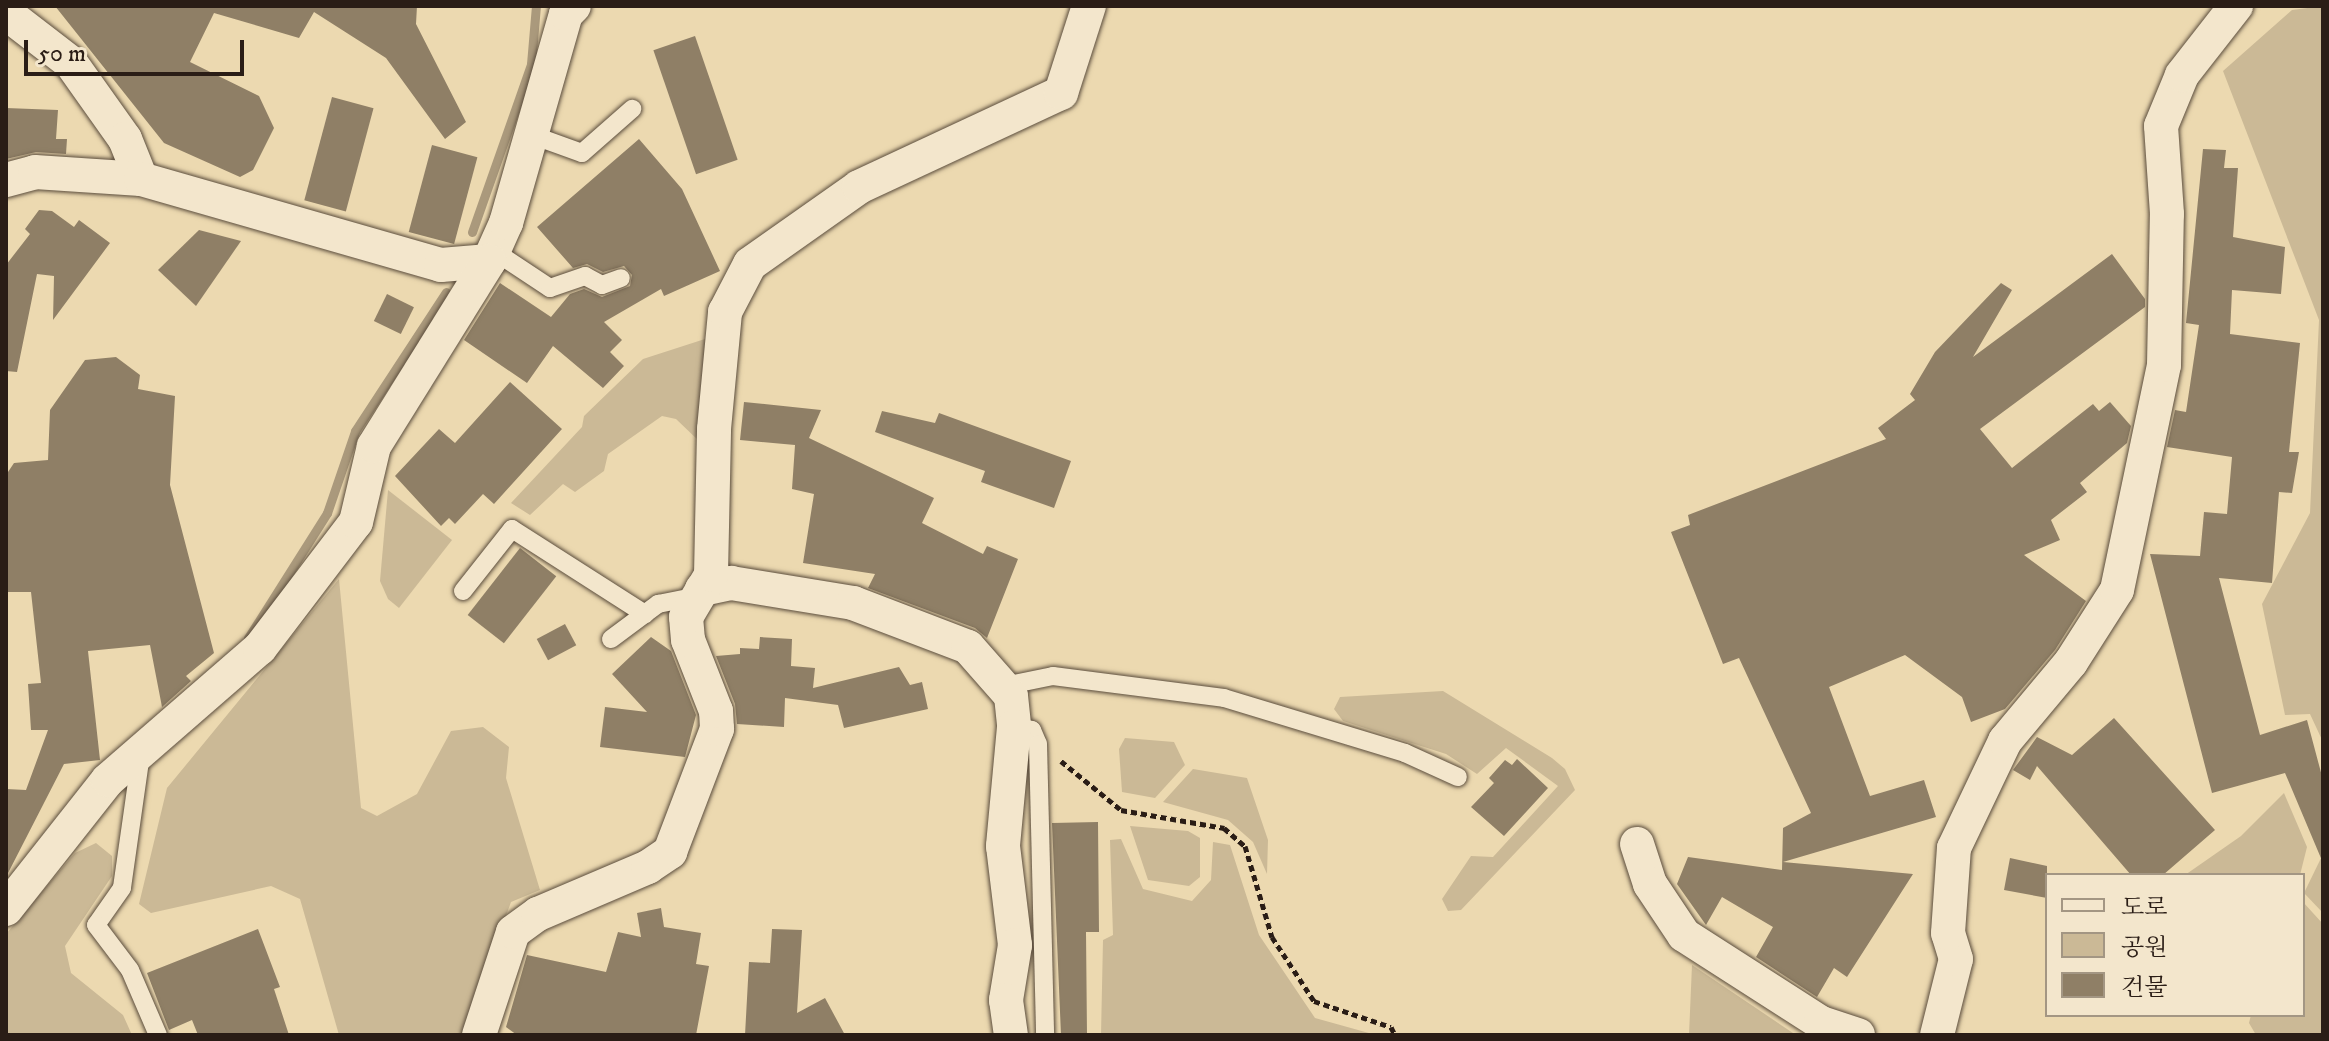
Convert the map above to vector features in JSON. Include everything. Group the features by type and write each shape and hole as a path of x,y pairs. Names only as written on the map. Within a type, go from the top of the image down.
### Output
{"street":[{"path":"479,1035 513,932 538,914 648,867 670,852 717,729 716,711 688,640 686,617 711,575 714,429 725,312 750,264 859,187 1061,93 1089,6"},
{"path":"1937,1035 1956,959 1948,918 1954,848 2005,741 2071,662 2117,590 2164,365 2167,214 2161,126 2182,75 2236,6"},
{"path":"6,909 108,780 260,648 356,522 374,446 491,256 532,135 568,9"},
{"path":"6,13 71,63 125,139 141,179"},
{"path":"6,180 35,172 141,179 441,265 491,256"},
{"path":"700,593 731,583 853,603 968,647 1004,686 1026,736 1003,846 1015,945 1006,1000 1011,1035"},
{"path":"1637,844 1650,884 1684,935 1821,1023 1858,1035"}],"lane":[{"path":"532,135 582,153 632,109"},
{"path":"491,256 550,288 585,276 602,285 621,278"},
{"path":"463,591 512,529 645,614"},
{"path":"611,639 658,604 700,593"},
{"path":"1004,686 1053,676 1224,698 1405,753 1458,777"},
{"path":"1026,736 1045,1035"},
{"path":"141,751 122,888 96,925 130,970 158,1035"}],"path":[{"path":"1026,736 1121,810 1224,828 1245,846 1272,937 1314,1001 1391,1027 1395,1035"}],"green space":[{"path":"2323,6 2323,742 2310,714 2285,715 2262,604 2310,513 2319,320 2223,71 2292,10"},
{"path":"708,338 700,442 676,419 662,416 608,454 604,471 575,492 563,484 530,515 511,503 582,427 584,416 643,359"},
{"path":"388,490 452,540 399,608 388,599 380,581"},
{"path":"339,579 361,808 377,816 417,794 451,731 483,727 509,747 506,778 540,890 511,902 462,1035 339,1035 300,899 271,886 151,913 139,904 167,788"},
{"path":"1443,691 1552,758 1565,769 1575,790 1461,910 1448,911 1442,899 1471,856 1493,857 1558,786 1506,748 1477,774 1446,754 1343,721 1334,709 1340,697"},
{"path":"1125,738 1174,742 1185,765 1155,798 1122,792 1119,749"},
{"path":"1193,769 1247,778 1268,840 1267,874 1253,842 1228,820 1163,802"},
{"path":"2284,793 2307,847 2300,873 2188,873 2241,836"},
{"path":"1130,826 1188,831 1200,838 1200,877 1189,886 1148,880"},
{"path":"1121,839 1143,889 1192,901 1211,880 1213,842 1230,845 1259,935 1315,1018 1376,1035 1101,1035 1103,940 1113,935 1110,840"},
{"path":"96,843 112,856 112,876 65,946 71,973 123,1015 132,1035 6,1035 6,934 75,853"},
{"path":"2323,854 2323,913 2305,891"},
{"path":"2305,904 2323,924 2323,1034 2256,1035 2249,1023 2250,1017 2305,1017"},
{"path":"1692,965 1796,1035 1689,1035"}],"building":[{"path":"55,6 417,6 416,24 466,122 445,139 386,58 314,12 299,38 214,13 190,62 259,96 274,128 253,170 240,177 164,143"},
{"path":"695,36 738,160 696,174 653,50"},
{"path":"332,97 374,108 346,211 304,200"},
{"path":"6,108 58,110 56,139 67,139 66,154 36,152 6,159"},
{"path":"639,139 682,189 720,271 664,296 661,289 604,322 622,340 610,352 624,366 603,388 553,346 527,383 464,340 500,283 551,317 570,294 584,289 602,297 630,286 632,275 624,266 603,272 587,264 573,268 537,227"},
{"path":"432,145 477,157 454,244 409,232"},
{"path":"2203,149 2226,150 2224,168 2238,168 2233,237 2285,247 2281,294 2232,290 2230,334 2300,343 2289,452 2299,452 2292,493 2279,492 2272,583 2219,578 2260,735 2307,720 2323,780 2323,863 2285,773 2212,793 2150,554 2200,556 2204,512 2227,514 2232,457 2167,447 2175,410 2186,412 2199,325 2186,323"},
{"path":"39,210 52,211 74,227 79,220 110,243 53,320 54,276 37,274 17,372 6,371 6,265 30,234 25,229"},
{"path":"199,230 241,241 196,306 158,270"},
{"path":"2112,254 2145,299 2145,307 1980,429 2012,468 2093,404 2099,411 2110,402 2131,426 2127,443 2080,483 2087,492 2051,520 2060,540 2024,555 2086,601 2055,650 2005,709 1971,722 1962,697 1905,655 1829,687 1870,796 1924,780 1936,817 1783,862 1913,874 1847,977 1834,968 1817,997 1756,957 1773,927 1722,897 1706,925 1677,884 1688,857 1782,870 1783,828 1811,813 1739,658 1723,664 1671,532 1690,525 1688,515 1886,439 1878,428 1915,400 1910,394 1935,352 2001,283 2012,290 1973,357"},
{"path":"387,294 414,307 401,334 374,321"},
{"path":"116,357 140,375 138,389 175,396 170,485 214,653 186,676 191,681 162,707 150,645 88,651 100,760 64,764 6,877 6,789 26,790 48,730 31,730 28,684 41,683 31,592 6,592 6,475 14,463 48,460 50,410 85,360"},
{"path":"510,382 562,429 494,504 483,494 455,524 449,518 441,526 395,476 439,429 455,443"},
{"path":"744,402 821,410 809,438 934,498 922,523 983,554 987,546 1018,559 987,638 975,628 868,588 875,574 803,563 814,494 792,489 795,445 740,440"},
{"path":"882,411 935,423 939,413 1071,461 1054,508 981,482 985,471 875,432"},
{"path":"520,548 556,576 504,643 468,615"},
{"path":"565,624 576,645 548,660 537,639"},
{"path":"651,637 671,651 696,715 685,757 600,747 605,707 647,712 612,674"},
{"path":"760,637 792,639 791,666 815,668 813,688 899,667 910,685 922,682 928,709 844,728 838,705 785,698 784,727 737,724 735,704 716,656 740,654 740,648 759,649"},
{"path":"2114,718 2215,830 2165,873 2129,873 2037,766 2030,780 2013,770 2037,737 2072,755"},
{"path":"1517,759 1548,788 1504,836 1471,807 1494,783 1489,778 1505,760 1512,765"},
{"path":"1098,822 1099,932 1086,932 1087,1035 1061,1035 1052,823"},
{"path":"2010,858 2047,866 2045,898 2004,890"},
{"path":"661,908 664,927 701,933 696,964 709,966 696,1035 517,1035 506,1027 527,955 606,972 618,932 641,937 637,913"},
{"path":"258,929 280,987 274,989 289,1035 198,1035 192,1020 169,1030 147,973"},
{"path":"772,929 802,930 797,1013 825,998 845,1035 745,1035 749,962 770,963"}],"waterway":[{"path":"472,232 531,64 536,6"},
{"path":"248,638 327,513 355,431 446,292"}]}
